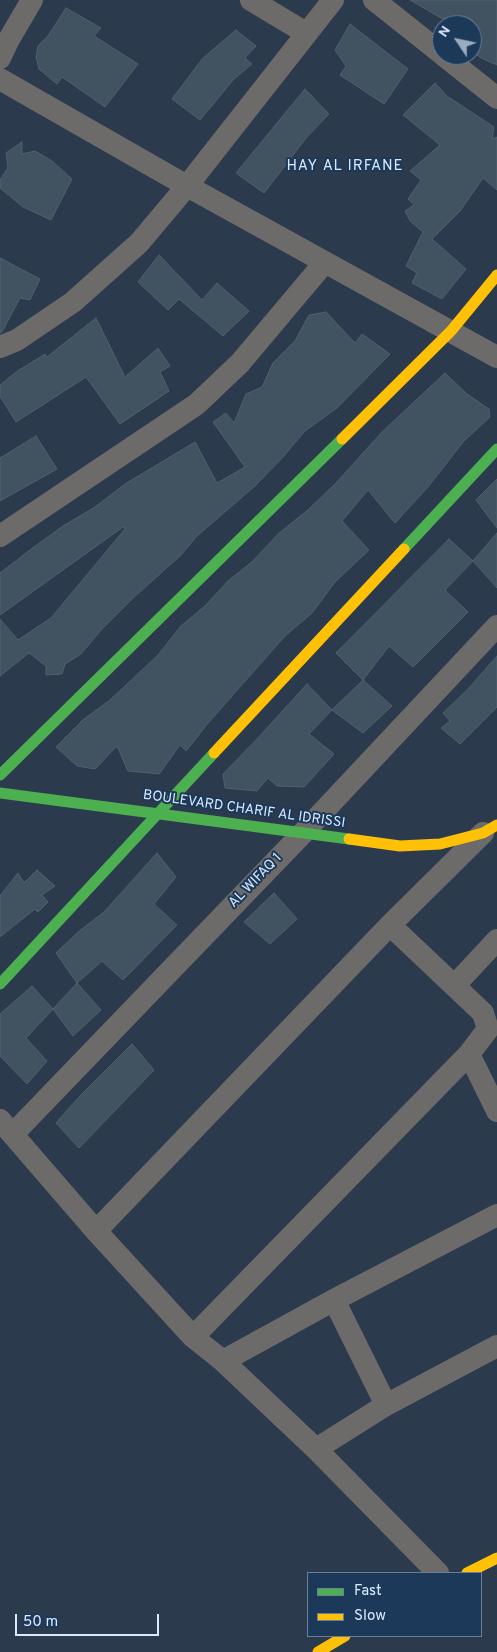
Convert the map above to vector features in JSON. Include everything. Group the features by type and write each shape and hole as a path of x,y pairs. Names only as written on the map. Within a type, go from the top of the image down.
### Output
{"street":[{"path":"0,58 32,0"},
{"path":"251,0 306,33"},
{"path":"0,347 17,340 73,302 139,242 187,186 333,0"},
{"path":"374,0 432,47"},
{"path":"455,65 497,98"},
{"path":"0,79 187,186 497,357"},
{"path":"0,536 197,404 240,362 325,262"},
{"path":"0,775 451,331 497,275"},
{"path":"0,984 497,449"},
{"name":"AL WIFAQ 1","path":"6,1127 302,834 497,626"},
{"name":"BOULEVARD CHARIF AL IDRISSI","path":"0,793 400,846 440,844 490,829"},
{"path":"96,1231 390,925 490,829"},
{"path":"193,1337 469,1054 488,1029 483,1014 390,925"},
{"path":"454,985 497,940"},
{"path":"469,1054 497,1111"},
{"path":"6,1127 96,1231 193,1337 223,1361 316,1449 437,1572"},
{"path":"223,1361 334,1300 497,1215"},
{"path":"334,1300 386,1405"},
{"path":"316,1449 386,1405 497,1346"},
{"path":"469,1572 497,1558"},
{"path":"318,1652 343,1637"}],"building":[{"path":"410,0 497,0 497,65 482,58 482,15 436,15"},
{"path":"66,8 101,28 94,36 138,64 105,107 62,77 57,84 39,69 36,57 38,46 48,36"},
{"path":"350,24 408,69 384,104 340,75 346,66 335,50"},
{"path":"236,30 256,46 245,58 252,64 234,79 200,120 172,99 203,58"},
{"path":"435,83 447,96 494,127 492,139 497,137 497,190 483,178 460,211 432,239 466,269 442,299 412,283 417,273 406,266 423,232 410,221 405,211 414,205 408,199 421,180 410,171 440,145 403,115"},
{"path":"305,89 329,114 307,137 264,193 236,173"},
{"path":"22,142 22,154 35,151 52,161 72,179 51,220 23,207 0,188 0,180 8,168 6,153"},
{"path":"159,255 202,300 217,283 249,311 223,336 179,299 168,310 138,282"},
{"path":"0,258 40,279 30,300 20,298 0,333"},
{"path":"326,312 355,343 362,334 390,354 337,408 305,431 255,486 197,536 181,555 102,629 81,654 65,664 62,674 46,675 46,666 29,653 0,676 0,619 18,640 51,618 125,529 123,527 0,615 0,573 63,526 95,507 125,484 195,442 217,483 245,467 213,422 226,413 234,423 246,394 262,387 273,363 295,341 309,315"},
{"path":"96,318 125,377 158,348 170,366 160,372 169,391 120,424 86,377 16,422 0,396 0,385 19,370 45,354 47,357"},
{"path":"445,373 467,394 489,409 490,417 464,441 428,487 395,523 368,490 342,521 369,550 335,582 312,613 285,636 186,751 180,745 159,774 128,771 117,746 95,769 77,766 56,747 84,719 110,700 158,655 181,626 205,606 228,581 253,561 278,534 309,509 336,483 382,432"},
{"path":"36,436 57,469 0,501 0,458"},
{"path":"497,479 497,528 476,500"},
{"path":"497,533 497,588 473,561"},
{"path":"449,539 473,561 445,590 468,612 413,667 389,646 363,680 336,653"},
{"path":"497,656 497,707 460,744 441,728 450,721 443,713 468,689"},
{"path":"363,680 392,706 363,733 332,710"},
{"path":"307,684 332,710 309,734 334,754 304,787 277,786 268,778 257,791 225,788 223,774"},
{"path":"157,853 176,877 154,904 177,925 123,980 102,961 77,983 56,953 77,933 104,912"},
{"path":"37,870 55,886 42,895 48,902 38,912 35,909 0,937 0,896 18,873 24,883"},
{"path":"274,893 297,919 270,944 244,922"},
{"path":"77,983 101,1010 73,1036 53,1009"},
{"path":"32,986 53,1009 26,1038 47,1061 27,1084 0,1056 0,1014"},
{"path":"132,1044 154,1070 79,1148 56,1123"}],"traffic: fast":[{"path":"0,775 342,439"},
{"path":"404,549 497,449"},
{"path":"0,984 214,753"},
{"path":"0,793 349,839"}],"traffic: slow":[{"path":"342,439 451,331 497,275"},
{"path":"214,753 404,549"},
{"path":"349,839 400,846 440,844 483,833 497,825"},
{"path":"469,1572 497,1558"},
{"path":"318,1652 343,1637"}],"district":[{"name":"HAY AL IRFANE","path":"345,167"}]}
